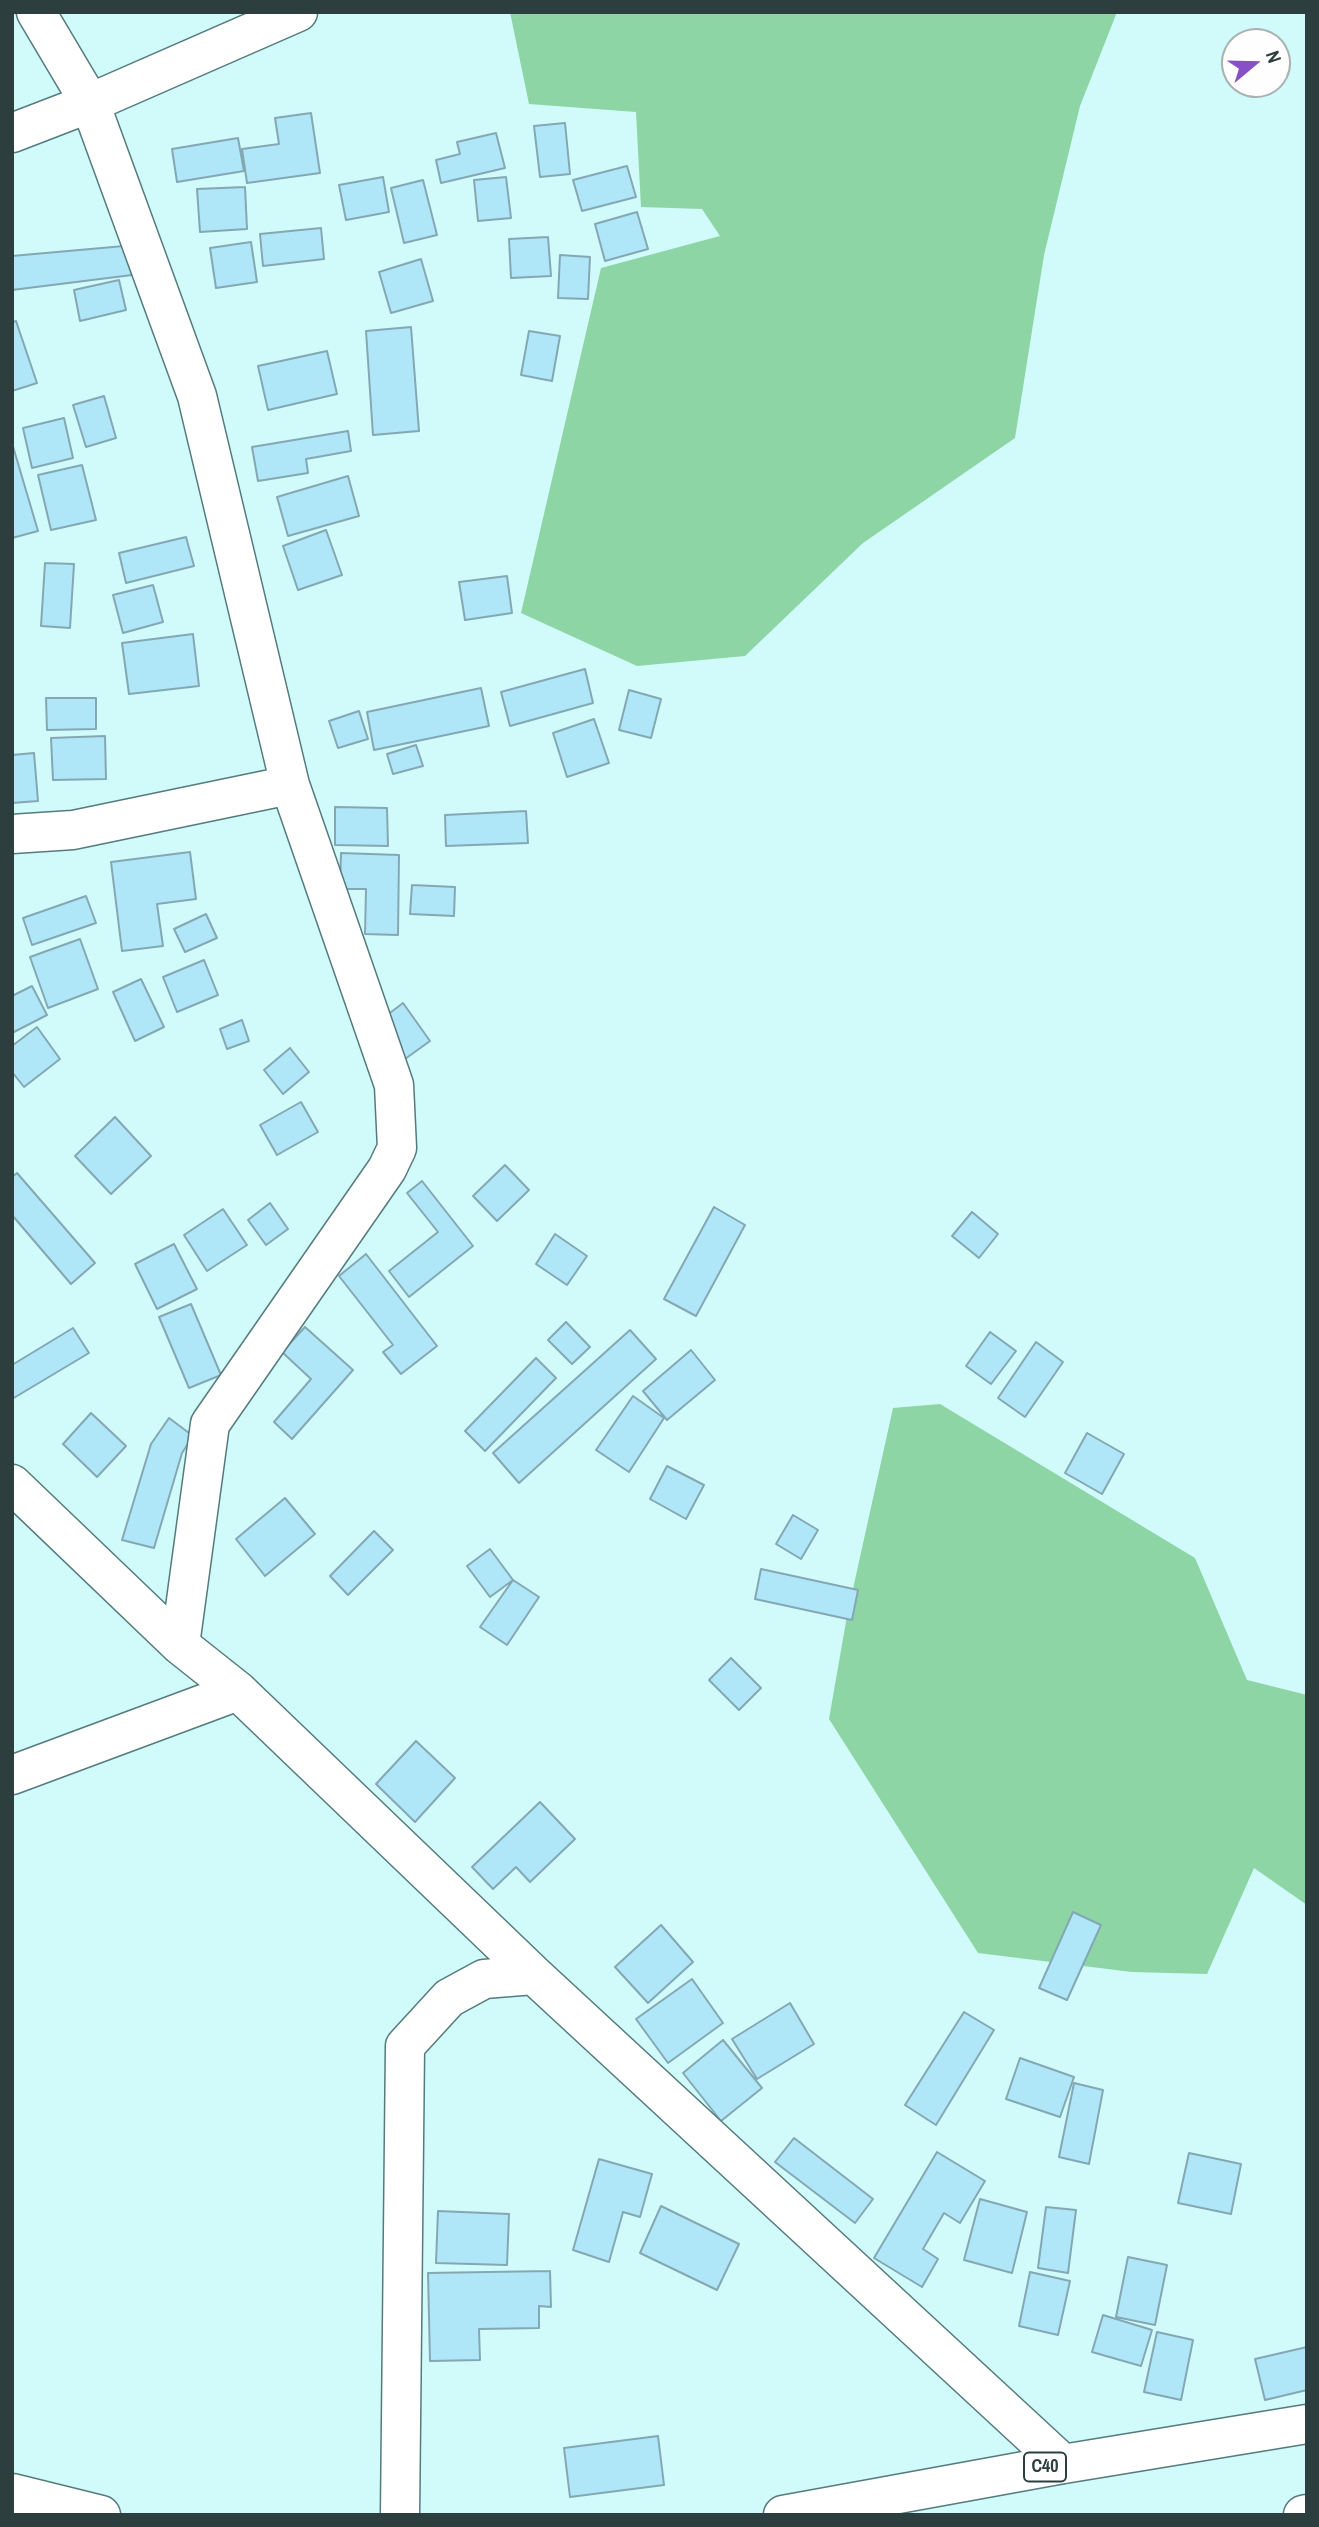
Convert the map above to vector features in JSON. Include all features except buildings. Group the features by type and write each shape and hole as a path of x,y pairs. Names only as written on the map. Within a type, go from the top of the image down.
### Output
{"main road":[{"path":"36,12 90,103 197,396 290,785 394,1085 397,1148 387,1168 210,1424 180,1645"},
{"path":"12,133 90,103 298,12"},
{"path":"12,834 73,830 290,785"},
{"path":"12,1484 180,1645 238,1691 534,1975 1063,2464"},
{"path":"12,1775 238,1691"},
{"path":"400,2515 405,2046 449,1998 484,1979 534,1975"},
{"name":"C40","path":"783,2515 1063,2464 1307,2424"},
{"path":"12,2493 101,2515"}],"green space":[{"path":"510,12 1117,12 1080,106 1044,255 1015,438 863,543 745,656 637,666 521,613 601,268 720,236 702,209 641,207 636,112 529,104"},
{"path":"940,1404 1195,1558 1247,1680 1307,1695 1307,1905 1254,1868 1207,1974 1132,1972 978,1953 829,1719 847,1616 893,1408"}]}
